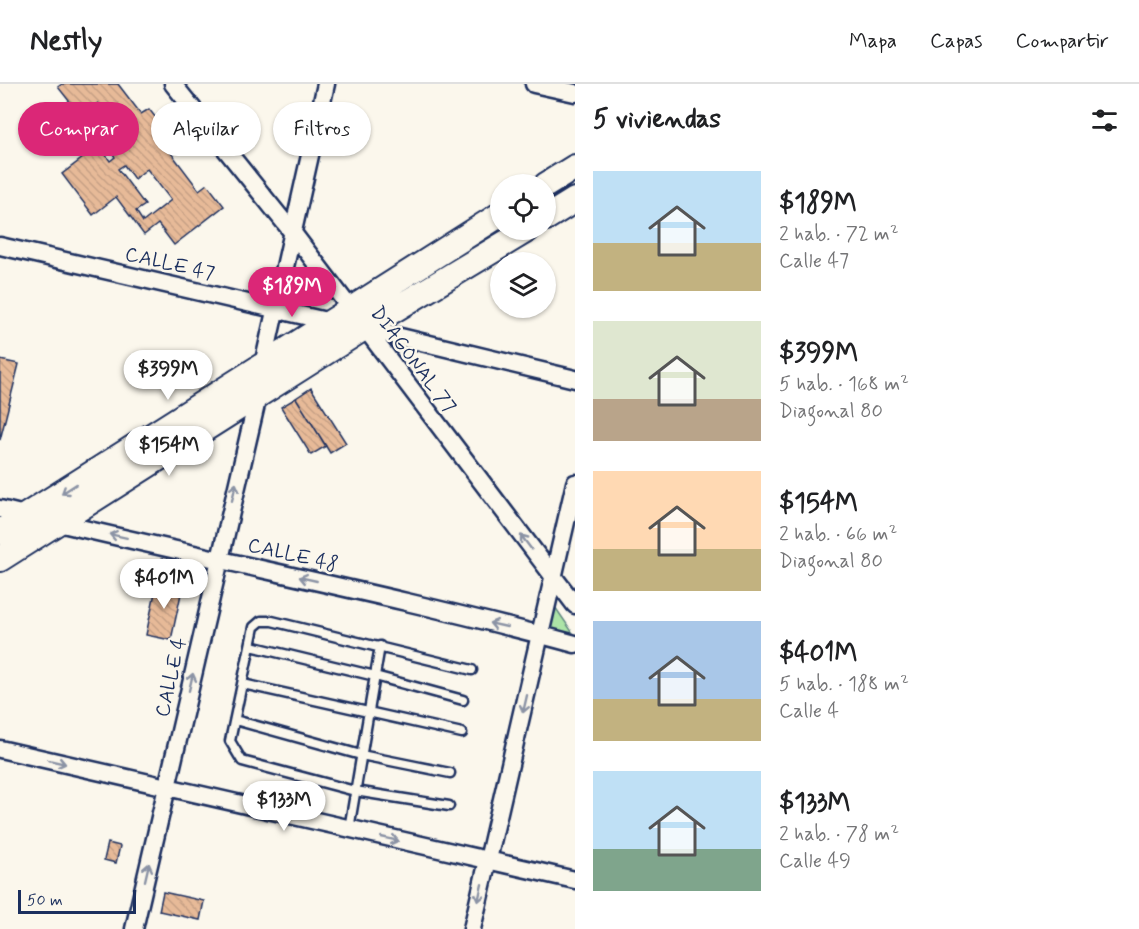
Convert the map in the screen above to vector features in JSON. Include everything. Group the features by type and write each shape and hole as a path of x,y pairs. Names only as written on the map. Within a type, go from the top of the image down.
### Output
{"main road":[{"path":"556,179 575,167"},
{"path":"556,212 575,200"},
{"path":"0,559 258,396 349,320 490,222"},
{"path":"0,532 263,365 506,240"}],"street":[{"name":"DIAGONAL 77","path":"174,84 292,233 349,320 575,605"},
{"name":"CALLE 4","path":"134,929 258,396 326,84"},
{"path":"534,84 575,93"},
{"name":"CALLE 47","path":"0,246 276,310 349,320 575,379"},
{"path":"472,929 575,483"},
{"name":"CALLE 48","path":"0,509 219,558 575,644"},
{"path":"0,749 575,880"}],"lane":[{"path":"449,806 355,791 242,761 230,741 254,627 261,621 272,621 380,646 472,670"},
{"path":"251,646 463,700"},
{"path":"349,829 380,646"},
{"path":"243,684 462,733"},
{"path":"235,720 361,754 450,773"}],"green space":[{"path":"555,607 575,636 550,630"}],"building":[{"path":"62,84 118,84 132,102 70,102 58,87"},
{"path":"149,109 151,112 151,156 173,156 199,190 207,184 224,206 174,245 158,224 144,235 116,197 93,215 62,174 85,156 106,156 110,161 114,156 139,156 139,111 141,114","holes":["124,165 134,179 147,169 171,200 143,222 136,211 145,205 118,169"]},
{"path":"0,360 19,364 0,440"},
{"path":"311,388 346,443 330,453 296,398"},
{"path":"296,398 326,446 311,455 281,407"},
{"path":"158,578 174,582 181,589 171,640 146,635"},
{"path":"108,843 120,846 116,863 104,860"},
{"path":"163,892 204,901 200,920 159,911"}]}
